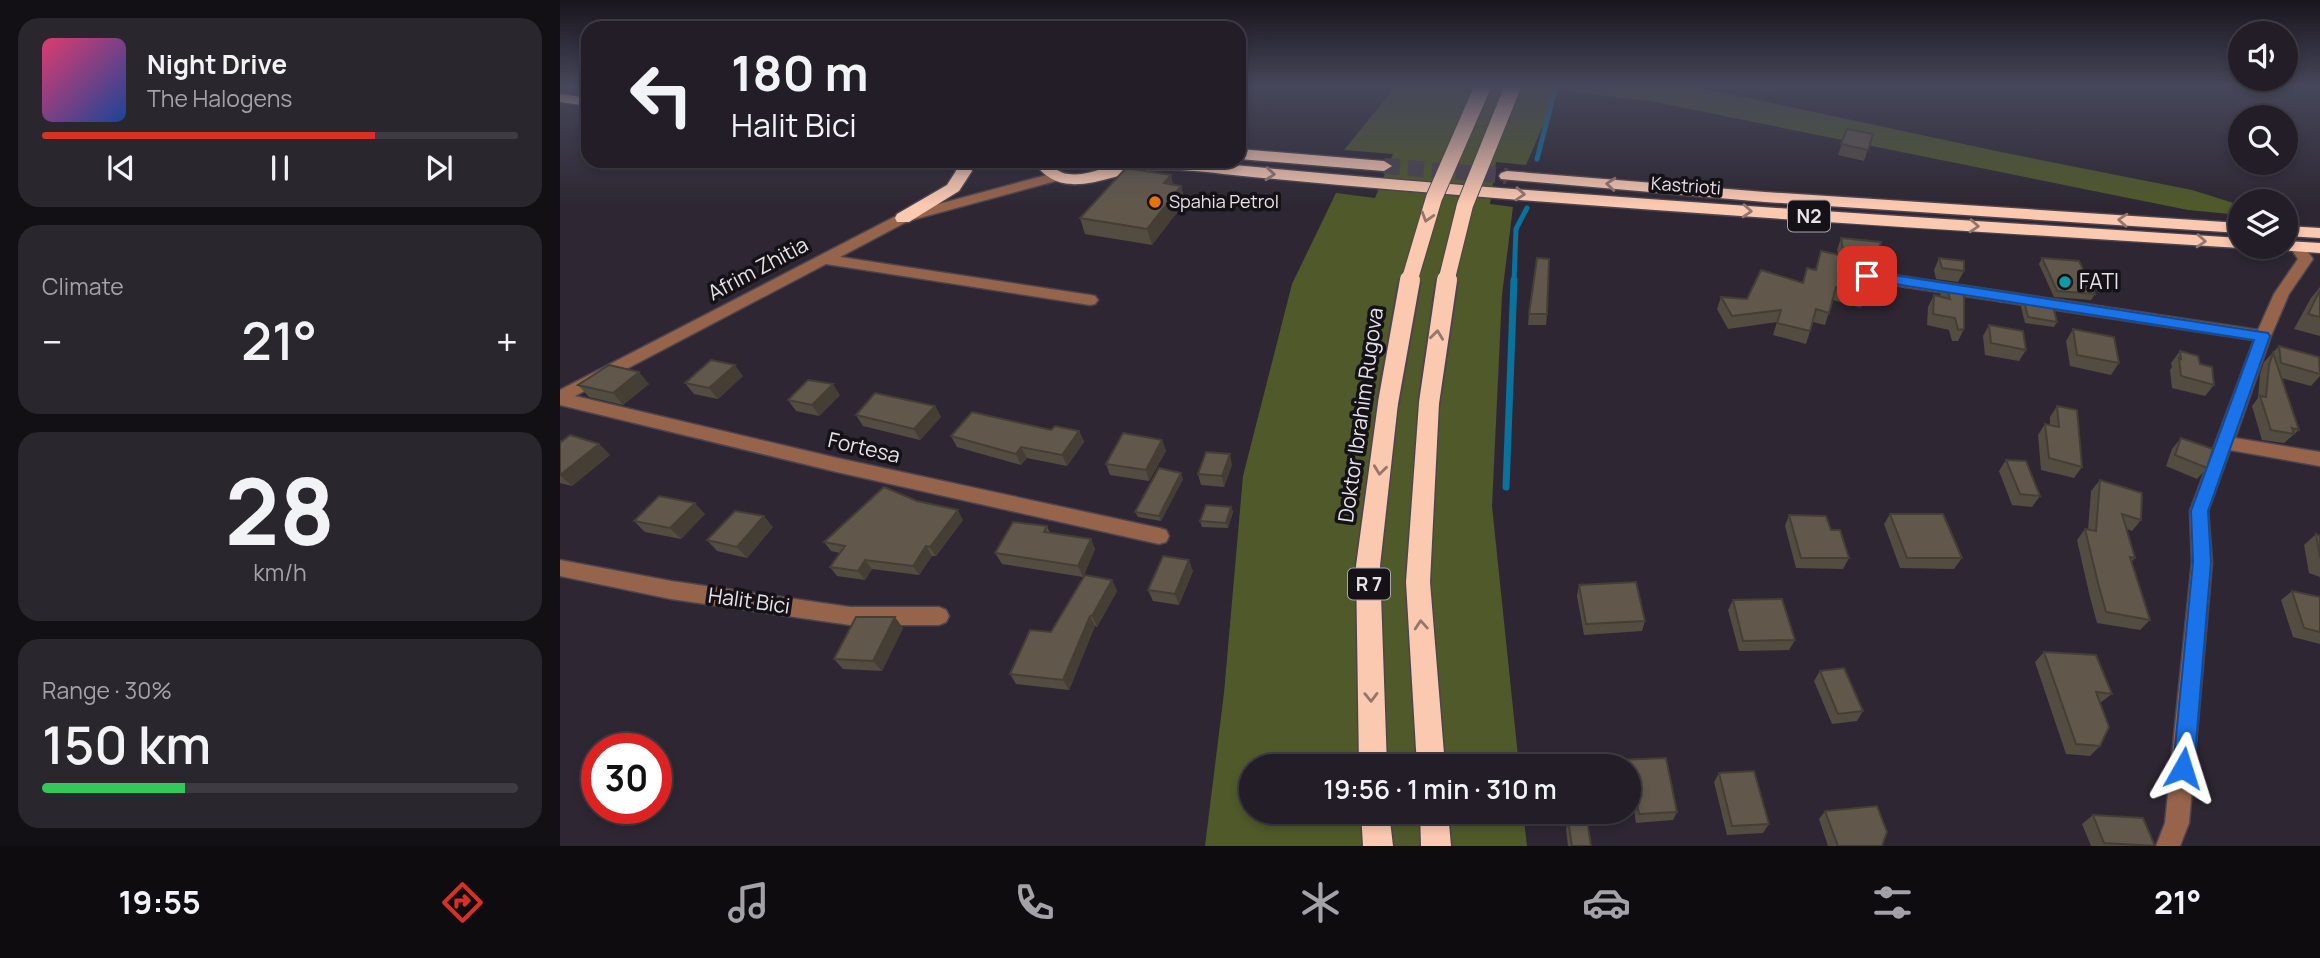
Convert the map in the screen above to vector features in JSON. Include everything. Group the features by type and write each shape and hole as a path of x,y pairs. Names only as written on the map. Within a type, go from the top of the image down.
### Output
{"highway":[{"name":"Doktor Ibrahim Rugova","path":"1373,754 1368,566 1388,403 1405,304 1427,216 1464,125"},
{"name":"R 7","path":"1430,754 1418,582 1429,403 1441,306 1460,223 1477,169 1496,125"},
{"path":"1246,155 1384,166"},
{"path":"903,218 953,188 964,171 963,168"},
{"path":"1047,168 1058,176"},
{"name":"N2","path":"1058,176 1092,178 1119,168"},
{"name":"Kastrioti","path":"1214,168 1379,184 1773,213 2228,242"},
{"name":"Kastrioti","path":"1507,176 1765,197 2228,227"},
{"path":"2298,239 2320,233"},
{"path":"2298,243 2320,248"},
{"path":"1376,824 1378,846"},
{"path":"1435,824 1436,846"}],"street":[{"name":"Afrim Zhitia","path":"983,195 1034,168"},
{"name":"Afrim Zhitia","path":"560,398 903,218 1058,176"},
{"path":"2168,846 2177,823 2194,659 2202,562 2199,511 2263,336 2282,295 2306,259 2298,251"},
{"path":"823,258 1090,300"},
{"path":"1867,276 2263,336"},
{"name":"Fortesa","path":"560,398 837,466 1159,536"},
{"path":"2226,443 2320,458"},
{"name":"Halit Bici","path":"560,568 671,590 850,616 939,616"}],"green space":[{"path":"1364,125 1543,125 1526,165 1496,162 1490,204 1513,207 1502,295 1492,506 1518,754 1239,754 1239,824 1524,824 1527,846 1205,846 1224,693 1243,476 1292,284 1336,193 1375,198 1393,154 1344,150"},
{"path":"1771,125 1877,125 2192,190 2228,201 2228,214 2188,210"}],"building":[{"path":"1847,129 1873,134 1868,150 1841,144"},
{"path":"1126,168 1171,175 1164,183 1181,186 1147,229 1080,218"},
{"path":"1841,238 1881,242 1877,257 1870,257 1861,263 1873,272 1866,296 1836,287 1829,313 1816,309 1810,331 1777,323 1781,310 1732,316 1721,297 1747,299 1761,270 1803,283 1807,268 1816,270 1821,251 1844,256"},
{"path":"1537,258 1549,259 1547,314 1529,314"},
{"path":"1939,258 1964,261 1964,271 1942,268"},
{"name":"FATI","path":"2042,258 2079,261 2095,294 2057,291"},
{"path":"1946,284 1964,286 1964,329 1958,330 1955,318 1933,314 1934,295 1950,299"},
{"path":"2320,290 2320,317 2308,314"},
{"path":"2024,301 2053,306 2057,322 2028,317"},
{"path":"1989,325 2023,331 2026,350 1991,343"},
{"path":"2073,329 2114,337 2119,363 2077,355"},
{"path":"2279,346 2319,357 2320,374 2281,363"},
{"path":"2180,351 2198,356 2200,364 2212,367 2214,385 2181,376"},
{"path":"2273,353 2299,430 2292,428 2294,434 2271,430 2260,396 2266,397"},
{"path":"711,360 735,365 709,388 685,383"},
{"path":"609,365 639,372 613,393 578,385"},
{"path":"808,380 833,384 812,405 788,400"},
{"path":"875,393 935,406 914,429 856,415"},
{"path":"2057,406 2077,410 2082,467 2049,458 2045,424 2059,427"},
{"path":"972,412 1051,430 1055,426 1079,431 1062,455 1021,447 1016,454 951,436"},
{"path":"1123,433 1162,440 1146,470 1106,464"},
{"path":"570,435 599,444 560,475 560,441"},
{"path":"2181,438 2213,449 2207,468 2175,455"},
{"path":"1206,452 1230,454 1222,476 1198,474"},
{"path":"2006,460 2026,461 2040,496 2020,494"},
{"path":"1159,468 1181,473 1159,516 1135,512"},
{"path":"2100,480 2142,493 2141,520 2122,514 2135,558 2130,557 2150,620 2106,612 2085,529 2096,531"},
{"path":"884,487 917,501 958,510 930,547 926,546 913,566 865,560 858,571 830,567 845,546 824,542"},
{"path":"659,496 695,503 670,528 634,521"},
{"path":"1206,505 1231,507 1226,523 1200,521"},
{"path":"735,511 764,516 737,547 707,540"},
{"path":"1890,514 1943,514 1962,558 1907,558"},
{"path":"1789,515 1826,516 1831,530 1840,530 1849,558 1801,558"},
{"path":"1013,522 1047,526 1044,532 1091,539 1078,566 995,553"},
{"path":"2316,534 2320,536 2320,557"},
{"path":"1163,556 1189,560 1175,594 1148,590"},
{"path":"1085,575 1112,580 1090,616 1063,680 1010,674 1030,630 1051,632"},
{"path":"1636,582 1645,621 1586,624 1579,585"},
{"path":"2292,591 2320,597 2320,632 2304,628"},
{"path":"1782,599 1795,640 1743,641 1733,600"},
{"path":"856,617 895,617 873,661 834,659"},
{"path":"2044,652 2096,655 2112,694 2096,692 2109,727 2100,746 2076,744"},
{"path":"1844,668 1863,711 1838,714 1820,671"},
{"path":"1666,758 1677,812 1641,814 1641,759"},
{"path":"1754,771 1769,824 1732,826 1719,773"},
{"path":"1877,806 1887,832 1882,846 1838,846 1825,811"},
{"path":"2093,815 2143,818 2155,846 2104,843"},
{"path":"1569,824 1588,824 1591,846 1572,846"}],"waterway":[{"path":"1537,159 1546,125"},
{"path":"1514,282 1516,229 1527,208"},
{"path":"1506,487 1514,280"}],"tunnel":[{"path":"1384,166 1507,176"}],"place":[{"name":"Spahia Petrol","path":"1155,202"},
{"name":"FATI","path":"2065,282"}],"route":[{"path":"1867,276 2263,336 2199,511 2202,562 2183,768"}]}
